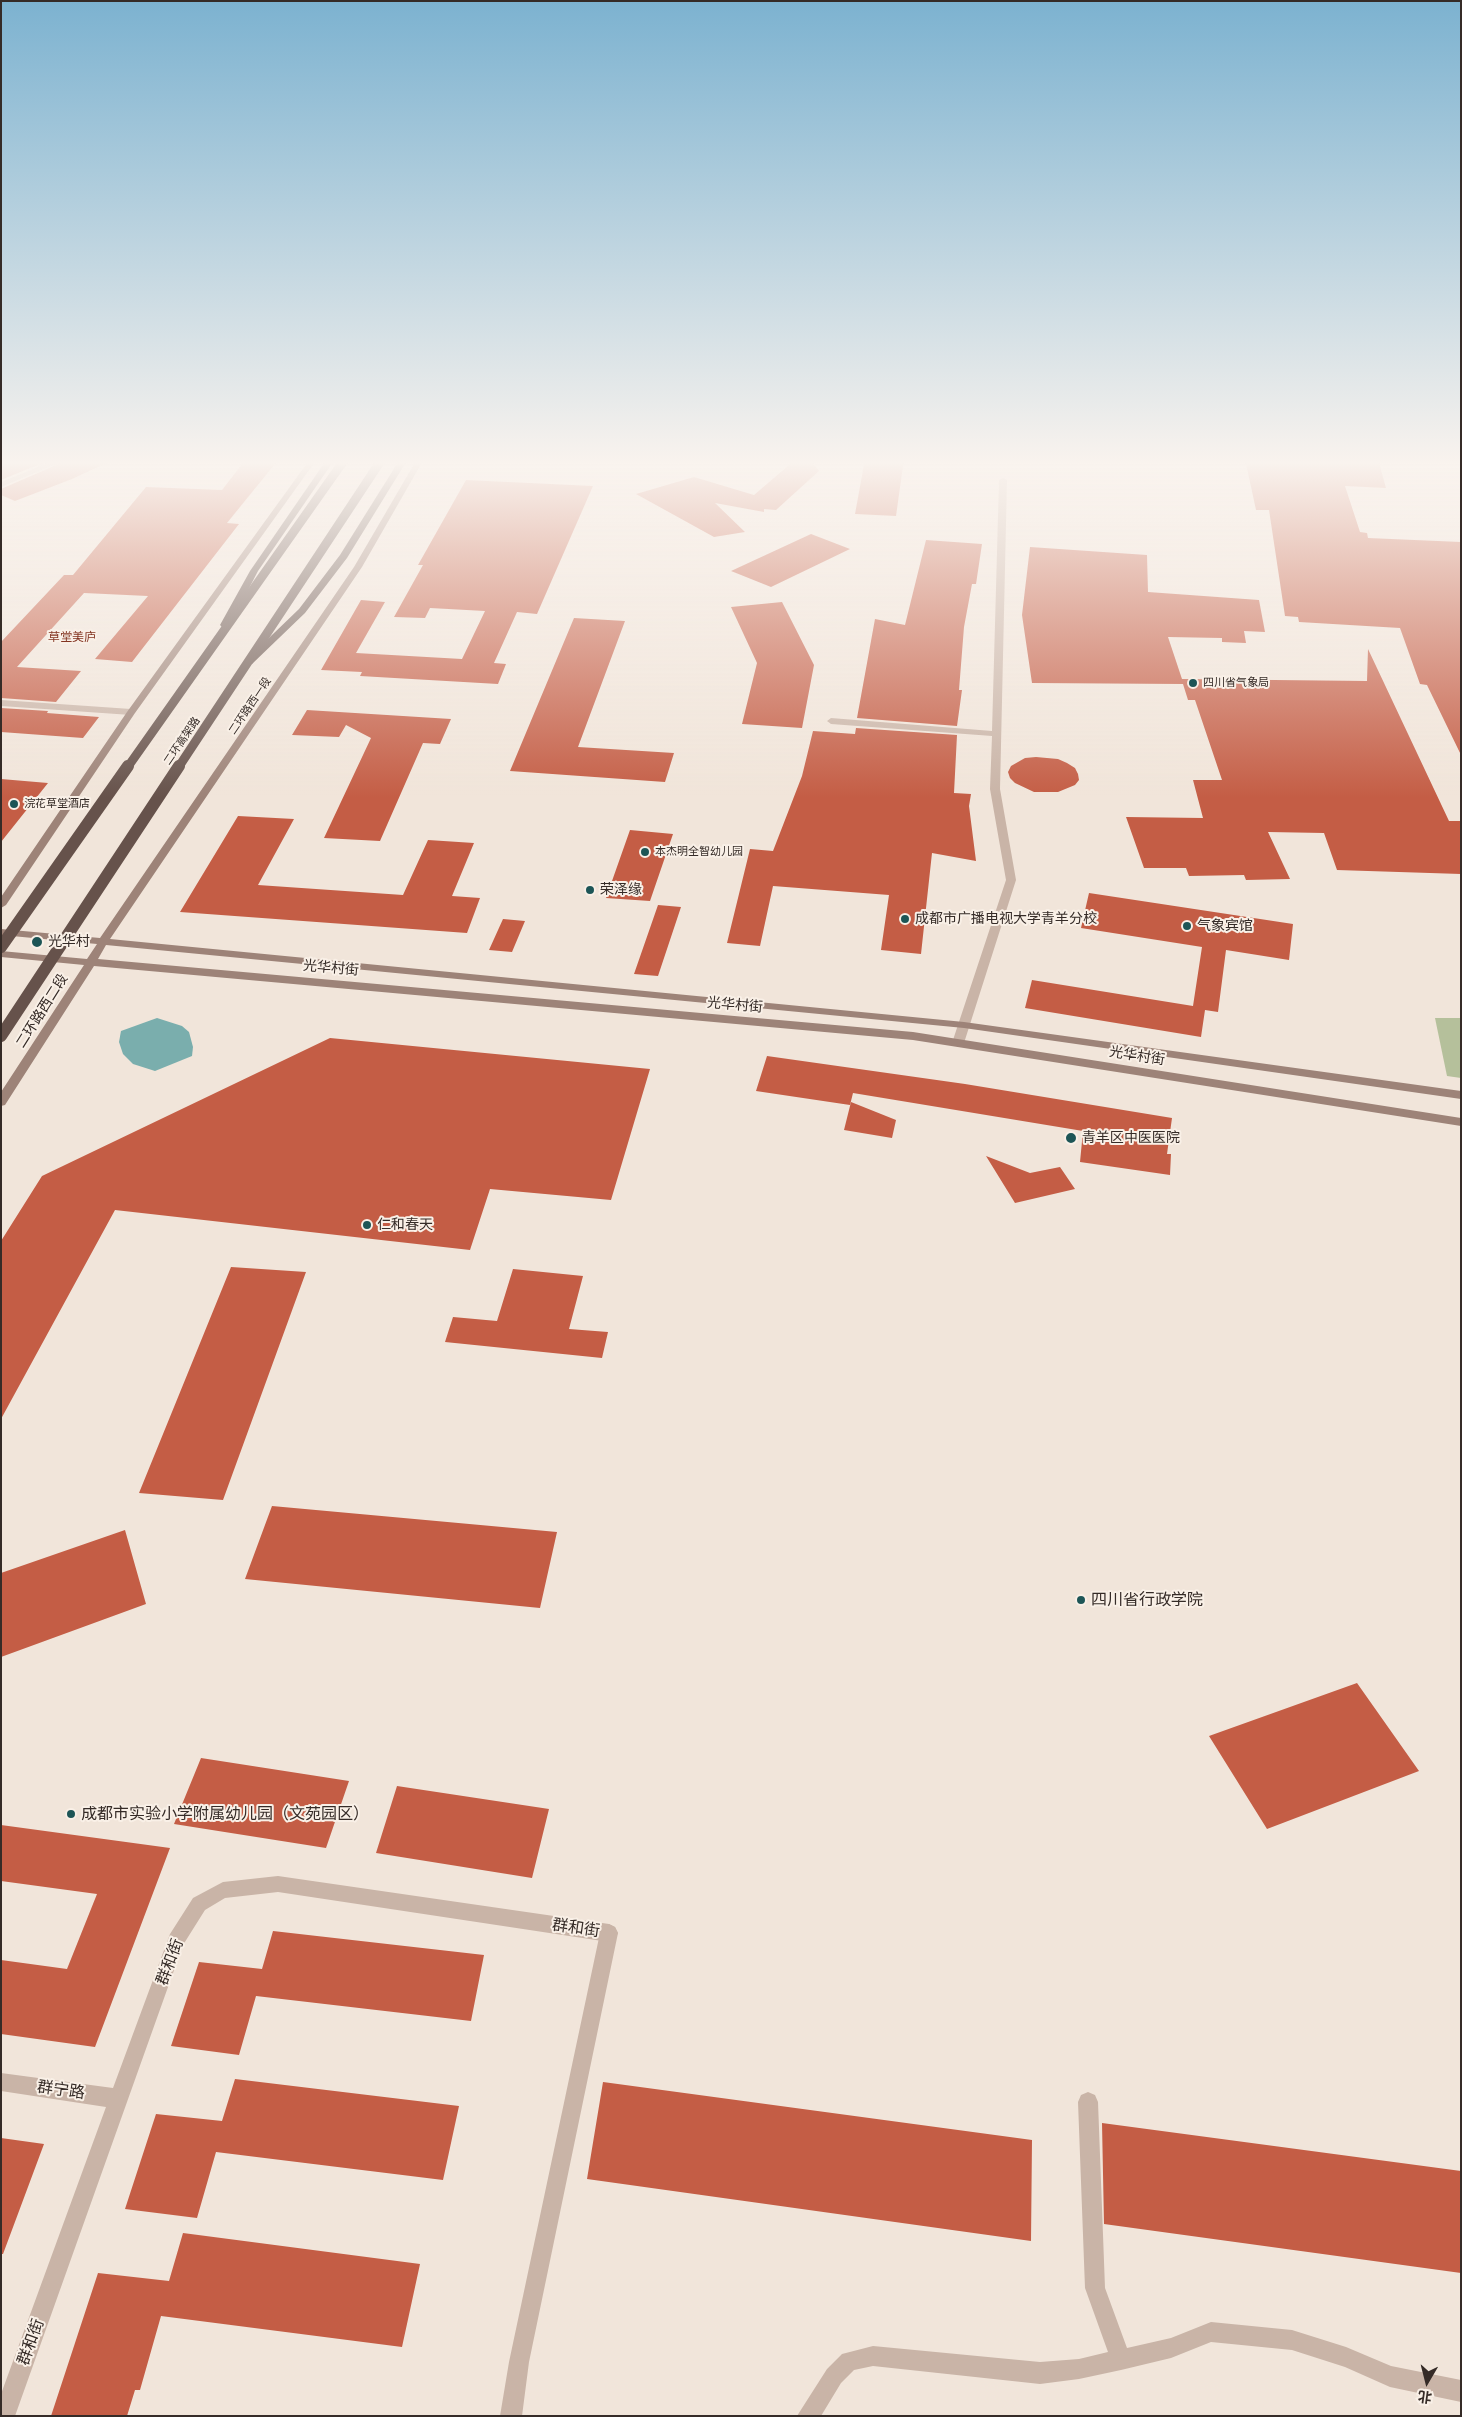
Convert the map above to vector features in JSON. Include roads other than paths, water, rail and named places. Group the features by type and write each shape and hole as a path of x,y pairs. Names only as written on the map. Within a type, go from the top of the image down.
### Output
{"highway":[{"path":"213,647 254,572"},
{"path":"1,948 266,572"},
{"name":"二环高架路","path":"1,1036 308,572"},
{"path":"249,662 302,610 332,572"}],"main road":[{"path":"1,905 131,712 232,572"},
{"name":"二环路西一段","path":"91,961 355,572"},
{"name":"光华村街","path":"1,932 964,1025 1461,1095"},
{"name":"光华村街","path":"1,954 913,1036 1461,1122"},
{"name":"二环路西二段","path":"1,1102 91,961"}],"street":[{"path":"958,1043 1011,880 995,788 1001,572"},
{"path":"1,703 131,712"},
{"path":"831,720 996,734"},
{"name":"群和街","path":"4,2416 176,1940 199,1904 223,1890 278,1884 609,1933 518,2362 511,2416"},
{"name":"群宁路","path":"1,2082 120,2099"},
{"path":"1088,2102 1095,2288 1121,2360"},
{"path":"808,2416 834,2376 849,2361 873,2356 1040,2373 1079,2369 1121,2360 1171,2348 1211,2332 1292,2340 1346,2357 1390,2376 1461,2391"}],"water":[{"path":"157,1018 182,1026 189,1032 193,1047 192,1056 155,1071 133,1064 123,1054 119,1042 121,1031"}],"place":[{"name":"四川省气象局","path":"1193,683"},
{"name":"浣花草堂酒店","path":"14,804"},
{"name":"本杰明全智幼儿园","path":"645,852"},
{"name":"荣泽缘","path":"590,890"},
{"name":"成都市广播电视大学青羊分校","path":"905,919"},
{"name":"气象宾馆","path":"1187,926"},
{"name":"光华村","path":"37,942"},
{"name":"青羊区中医医院","path":"1071,1138"},
{"name":"仁和春天","path":"367,1225"},
{"name":"四川省行政学院","path":"1081,1600"},
{"name":"成都市实验小学附属幼儿园（文苑园区）","path":"71,1814"}],"district":[{"name":"草堂美庐","path":"72,637"}]}
